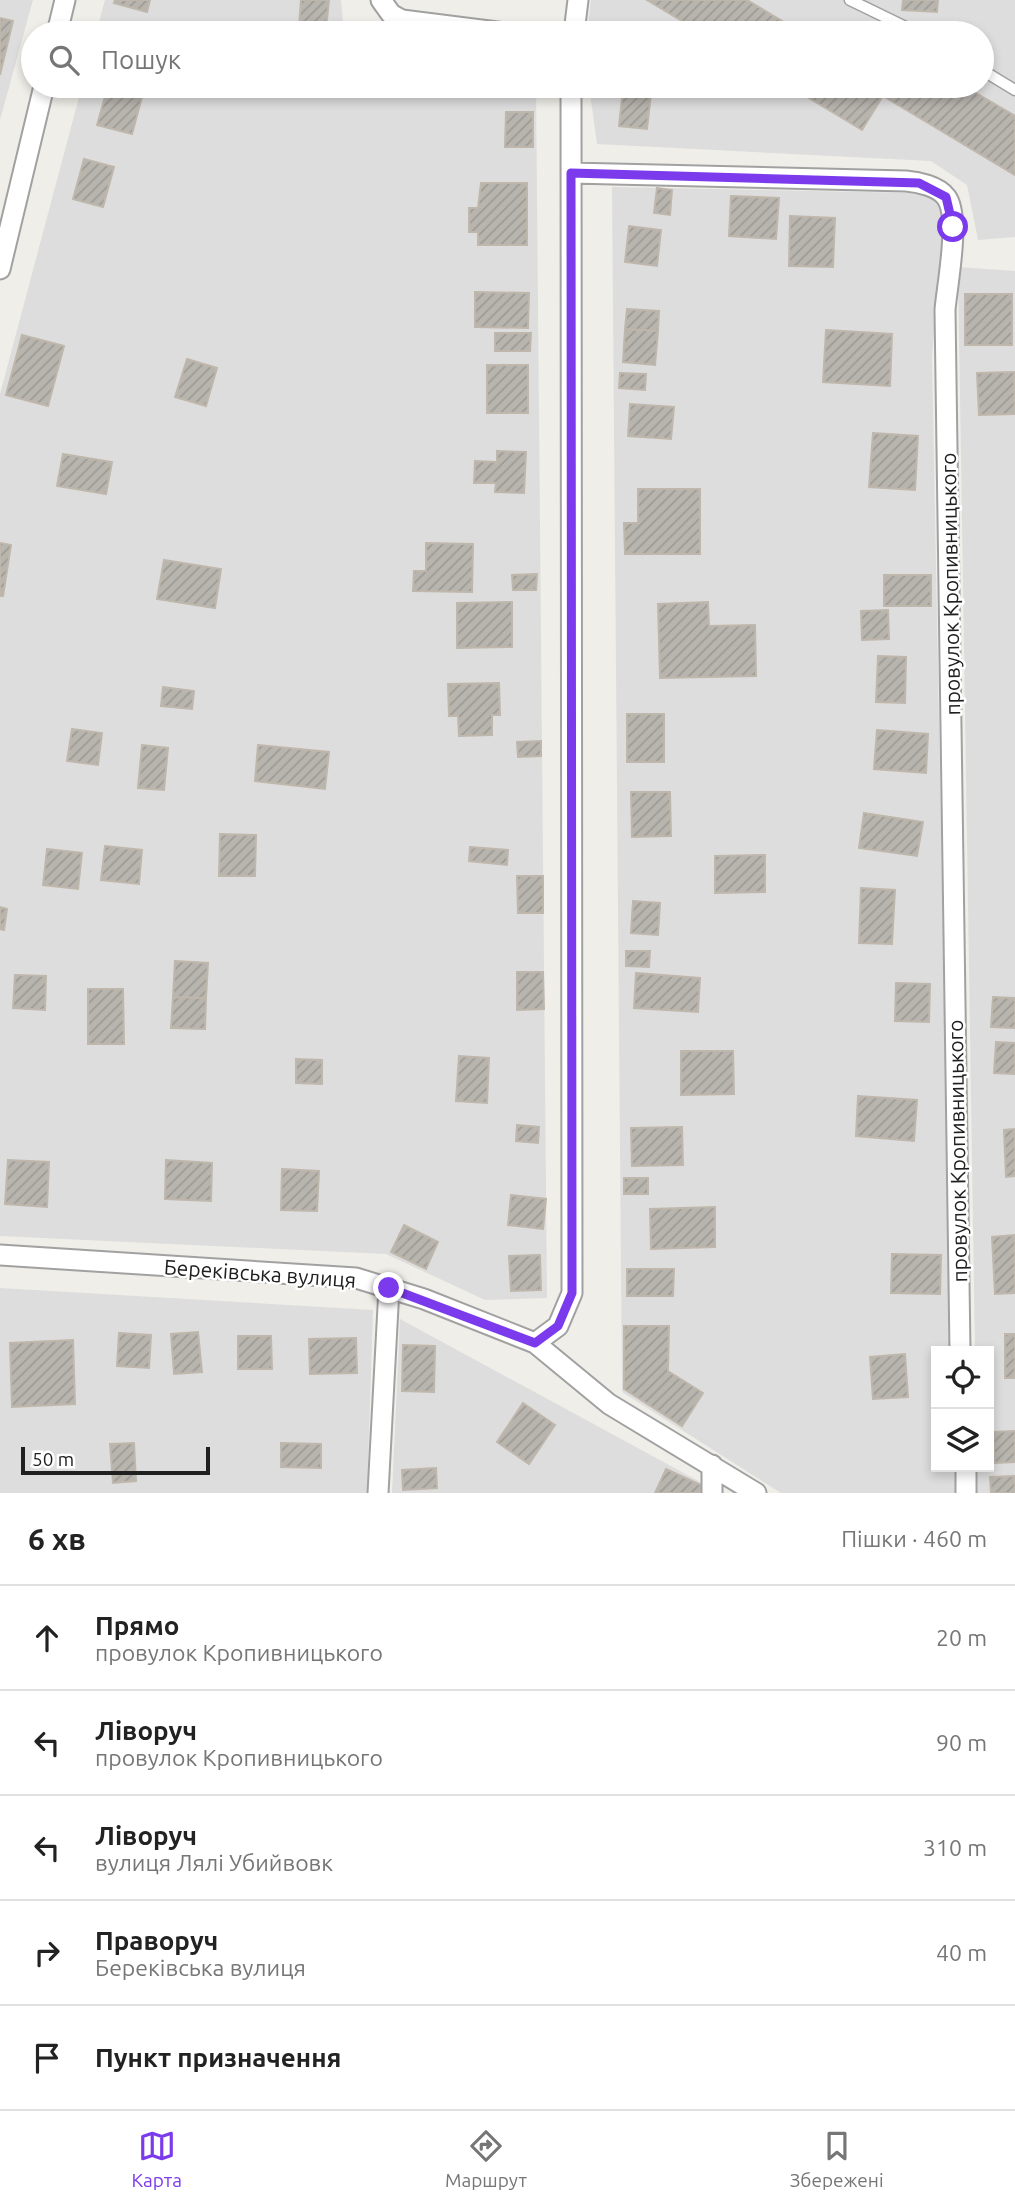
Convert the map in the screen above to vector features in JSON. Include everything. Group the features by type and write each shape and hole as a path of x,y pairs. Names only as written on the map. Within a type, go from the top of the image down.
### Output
{"street":[{"path":"60,21 65,0"},
{"path":"381,0 391,14 410,21"},
{"path":"575,21 578,0"},
{"path":"0,269 41,98"},
{"path":"535,1343 558,1326 572,1293 571,98"},
{"name":"провулок Кропивницького","path":"571,173 906,181 936,190 946,197 950,209 953,227 945,310 960,1346"},
{"name":"Береківська вулиця","path":"0,1255 356,1278 389,1288 535,1343 609,1404 756,1493"},
{"path":"378,1493 389,1288"},
{"path":"712,1465 712,1493"},
{"path":"966,1472 966,1493"}],"lane":[{"path":"850,0 893,21"},
{"path":"994,77 1015,90"}],"shaded area":[{"path":"0,0 33,0 27,21 21,21 21,44 0,120"},
{"path":"105,0 341,0 343,21 99,21"},
{"path":"591,0 1015,0 1015,237 978,240 967,185 931,161 597,144 591,98 994,98 994,21 588,21"},
{"path":"79,98 536,98 547,1298 485,1300 386,1254 0,1236 0,394"},
{"path":"612,187 928,195 940,207 943,219 932,357 951,1346 931,1346 931,1472 958,1472 959,1493 781,1493 622,1392"},
{"path":"958,267 1015,271 1015,1493 977,1493 977,1472 994,1472 994,1346 975,1346"},
{"path":"0,1288 373,1310 367,1493 0,1493"},
{"path":"400,1319 704,1484 704,1493 392,1493"}],"building":[{"path":"115,0 150,0 147,12 114,3"},
{"path":"301,0 329,0 327,21 299,21"},
{"path":"647,0 747,0 782,21 682,21"},
{"path":"903,0 938,0 937,12 902,10"},
{"path":"0,18 13,21 0,75"},
{"path":"105,98 142,98 132,134 97,125"},
{"path":"622,98 651,98 647,129 619,126"},
{"path":"809,98 882,98 862,130"},
{"path":"886,98 984,98 1015,116 1015,175"},
{"path":"506,112 533,112 533,147 505,147"},
{"path":"84,159 114,167 103,207 73,199"},
{"path":"481,183 527,183 527,245 478,245 478,232 469,232 469,208 478,208"},
{"path":"657,188 672,190 670,215 654,213"},
{"path":"731,196 779,198 776,239 729,236"},
{"path":"790,216 835,218 833,267 789,266"},
{"path":"629,226 661,230 657,266 625,262"},
{"path":"475,292 529,293 528,328 475,327"},
{"path":"965,294 1012,294 1012,345 965,345"},
{"path":"627,309 659,311 658,331 625,329"},
{"path":"625,329 658,331 655,365 623,362"},
{"path":"826,330 892,334 890,386 823,382"},
{"path":"495,333 531,333 530,351 495,351"},
{"path":"22,335 64,346 48,406 6,395"},
{"path":"187,359 217,368 206,406 175,397"},
{"path":"487,365 528,365 528,413 487,413"},
{"path":"1014,372 1015,414 979,415 977,373"},
{"path":"620,373 646,374 645,390 619,388"},
{"path":"630,404 674,407 671,439 628,436"},
{"path":"873,433 918,436 915,490 869,487"},
{"path":"497,451 526,452 524,493 495,492 496,483 474,483 475,461 497,462"},
{"path":"63,454 112,462 106,494 57,486"},
{"path":"638,489 700,489 700,554 625,554 624,523 638,523"},
{"path":"0,543 11,545 3,596 0,596"},
{"path":"426,543 473,544 472,592 413,591 414,571 426,571"},
{"path":"164,560 221,569 215,608 157,599"},
{"path":"537,574 536,590 513,590 512,575"},
{"path":"884,575 931,575 931,606 884,606"},
{"path":"512,602 512,647 457,648 457,603"},
{"path":"708,602 709,626 755,625 756,676 660,678 658,604"},
{"path":"888,610 889,639 862,640 861,611"},
{"path":"878,656 906,657 905,703 876,702"},
{"path":"499,683 500,715 492,715 492,735 459,736 458,716 449,716 448,684"},
{"path":"163,687 194,691 192,709 161,706"},
{"path":"627,714 664,714 664,762 627,762"},
{"path":"72,729 102,733 98,765 67,761"},
{"path":"877,730 928,734 926,773 874,769"},
{"path":"541,741 541,756 518,757 517,742"},
{"path":"142,745 168,748 164,790 138,788"},
{"path":"258,745 329,752 325,789 255,781"},
{"path":"631,792 670,792 671,836 632,837"},
{"path":"864,813 923,822 917,856 859,848"},
{"path":"220,834 256,835 255,876 219,876"},
{"path":"105,846 142,850 139,884 101,880"},
{"path":"470,847 508,850 507,865 469,861"},
{"path":"47,849 82,853 78,889 43,885"},
{"path":"765,855 765,892 715,893 715,856"},
{"path":"517,876 543,876 543,913 518,913"},
{"path":"861,888 895,890 892,944 859,943"},
{"path":"633,901 660,903 658,935 631,933"},
{"path":"0,907 7,909 4,930 0,929"},
{"path":"626,951 650,951 649,967 626,966"},
{"path":"175,961 208,963 206,998 173,997"},
{"path":"517,972 543,972 544,1009 517,1010"},
{"path":"636,973 700,978 698,1012 634,1008"},
{"path":"15,975 46,976 45,1010 13,1008"},
{"path":"896,983 930,984 929,1022 895,1021"},
{"path":"88,989 123,989 124,1044 88,1044"},
{"path":"173,997 206,998 205,1029 171,1028"},
{"path":"993,997 1015,998 1015,1028 991,1027"},
{"path":"996,1042 1015,1043 1015,1074 994,1073"},
{"path":"681,1051 733,1051 734,1094 681,1095"},
{"path":"459,1056 489,1058 487,1103 456,1101"},
{"path":"296,1059 322,1060 322,1084 296,1083"},
{"path":"858,1096 917,1100 914,1141 856,1136"},
{"path":"517,1125 539,1127 538,1143 516,1141"},
{"path":"682,1127 683,1165 632,1166 631,1128"},
{"path":"1015,1129 1015,1176 1006,1177 1004,1130"},
{"path":"8,1160 49,1162 47,1207 5,1204"},
{"path":"166,1160 212,1163 211,1201 165,1199"},
{"path":"282,1169 319,1171 317,1211 281,1210"},
{"path":"624,1178 648,1178 648,1194 624,1194"},
{"path":"511,1195 546,1199 543,1229 508,1225"},
{"path":"715,1207 715,1247 651,1249 650,1209"},
{"path":"404,1225 438,1242 426,1269 391,1252"},
{"path":"1015,1235 1015,1293 995,1294 992,1237"},
{"path":"892,1254 941,1255 940,1294 891,1293"},
{"path":"540,1255 541,1290 511,1291 509,1256"},
{"path":"627,1269 674,1269 673,1296 627,1296"},
{"path":"624,1326 669,1326 668,1371 703,1393 682,1426 624,1389"},
{"path":"198,1332 202,1372 174,1374 171,1334"},
{"path":"119,1333 151,1335 149,1368 117,1366"},
{"path":"1005,1334 1015,1334 1015,1378 1005,1378"},
{"path":"238,1336 271,1336 272,1369 238,1369"},
{"path":"356,1338 357,1373 310,1374 309,1339"},
{"path":"73,1340 75,1404 12,1407 10,1343"},
{"path":"403,1345 435,1346 434,1392 402,1391"},
{"path":"905,1354 908,1397 873,1399 870,1357"},
{"path":"523,1403 555,1425 529,1464 497,1442"},
{"path":"1015,1431 1015,1462 995,1463 994,1432"},
{"path":"134,1443 136,1481 113,1483 110,1444"},
{"path":"281,1443 321,1444 321,1468 281,1467"},
{"path":"436,1468 437,1488 403,1490 402,1470"},
{"path":"666,1469 703,1486 699,1493 655,1493"},
{"path":"1015,1476 1015,1493 991,1493 990,1477"}],"route":[{"path":"389,1288 535,1343 558,1326 572,1293 571,173 906,181 919,183 946,197 953,227"}]}
